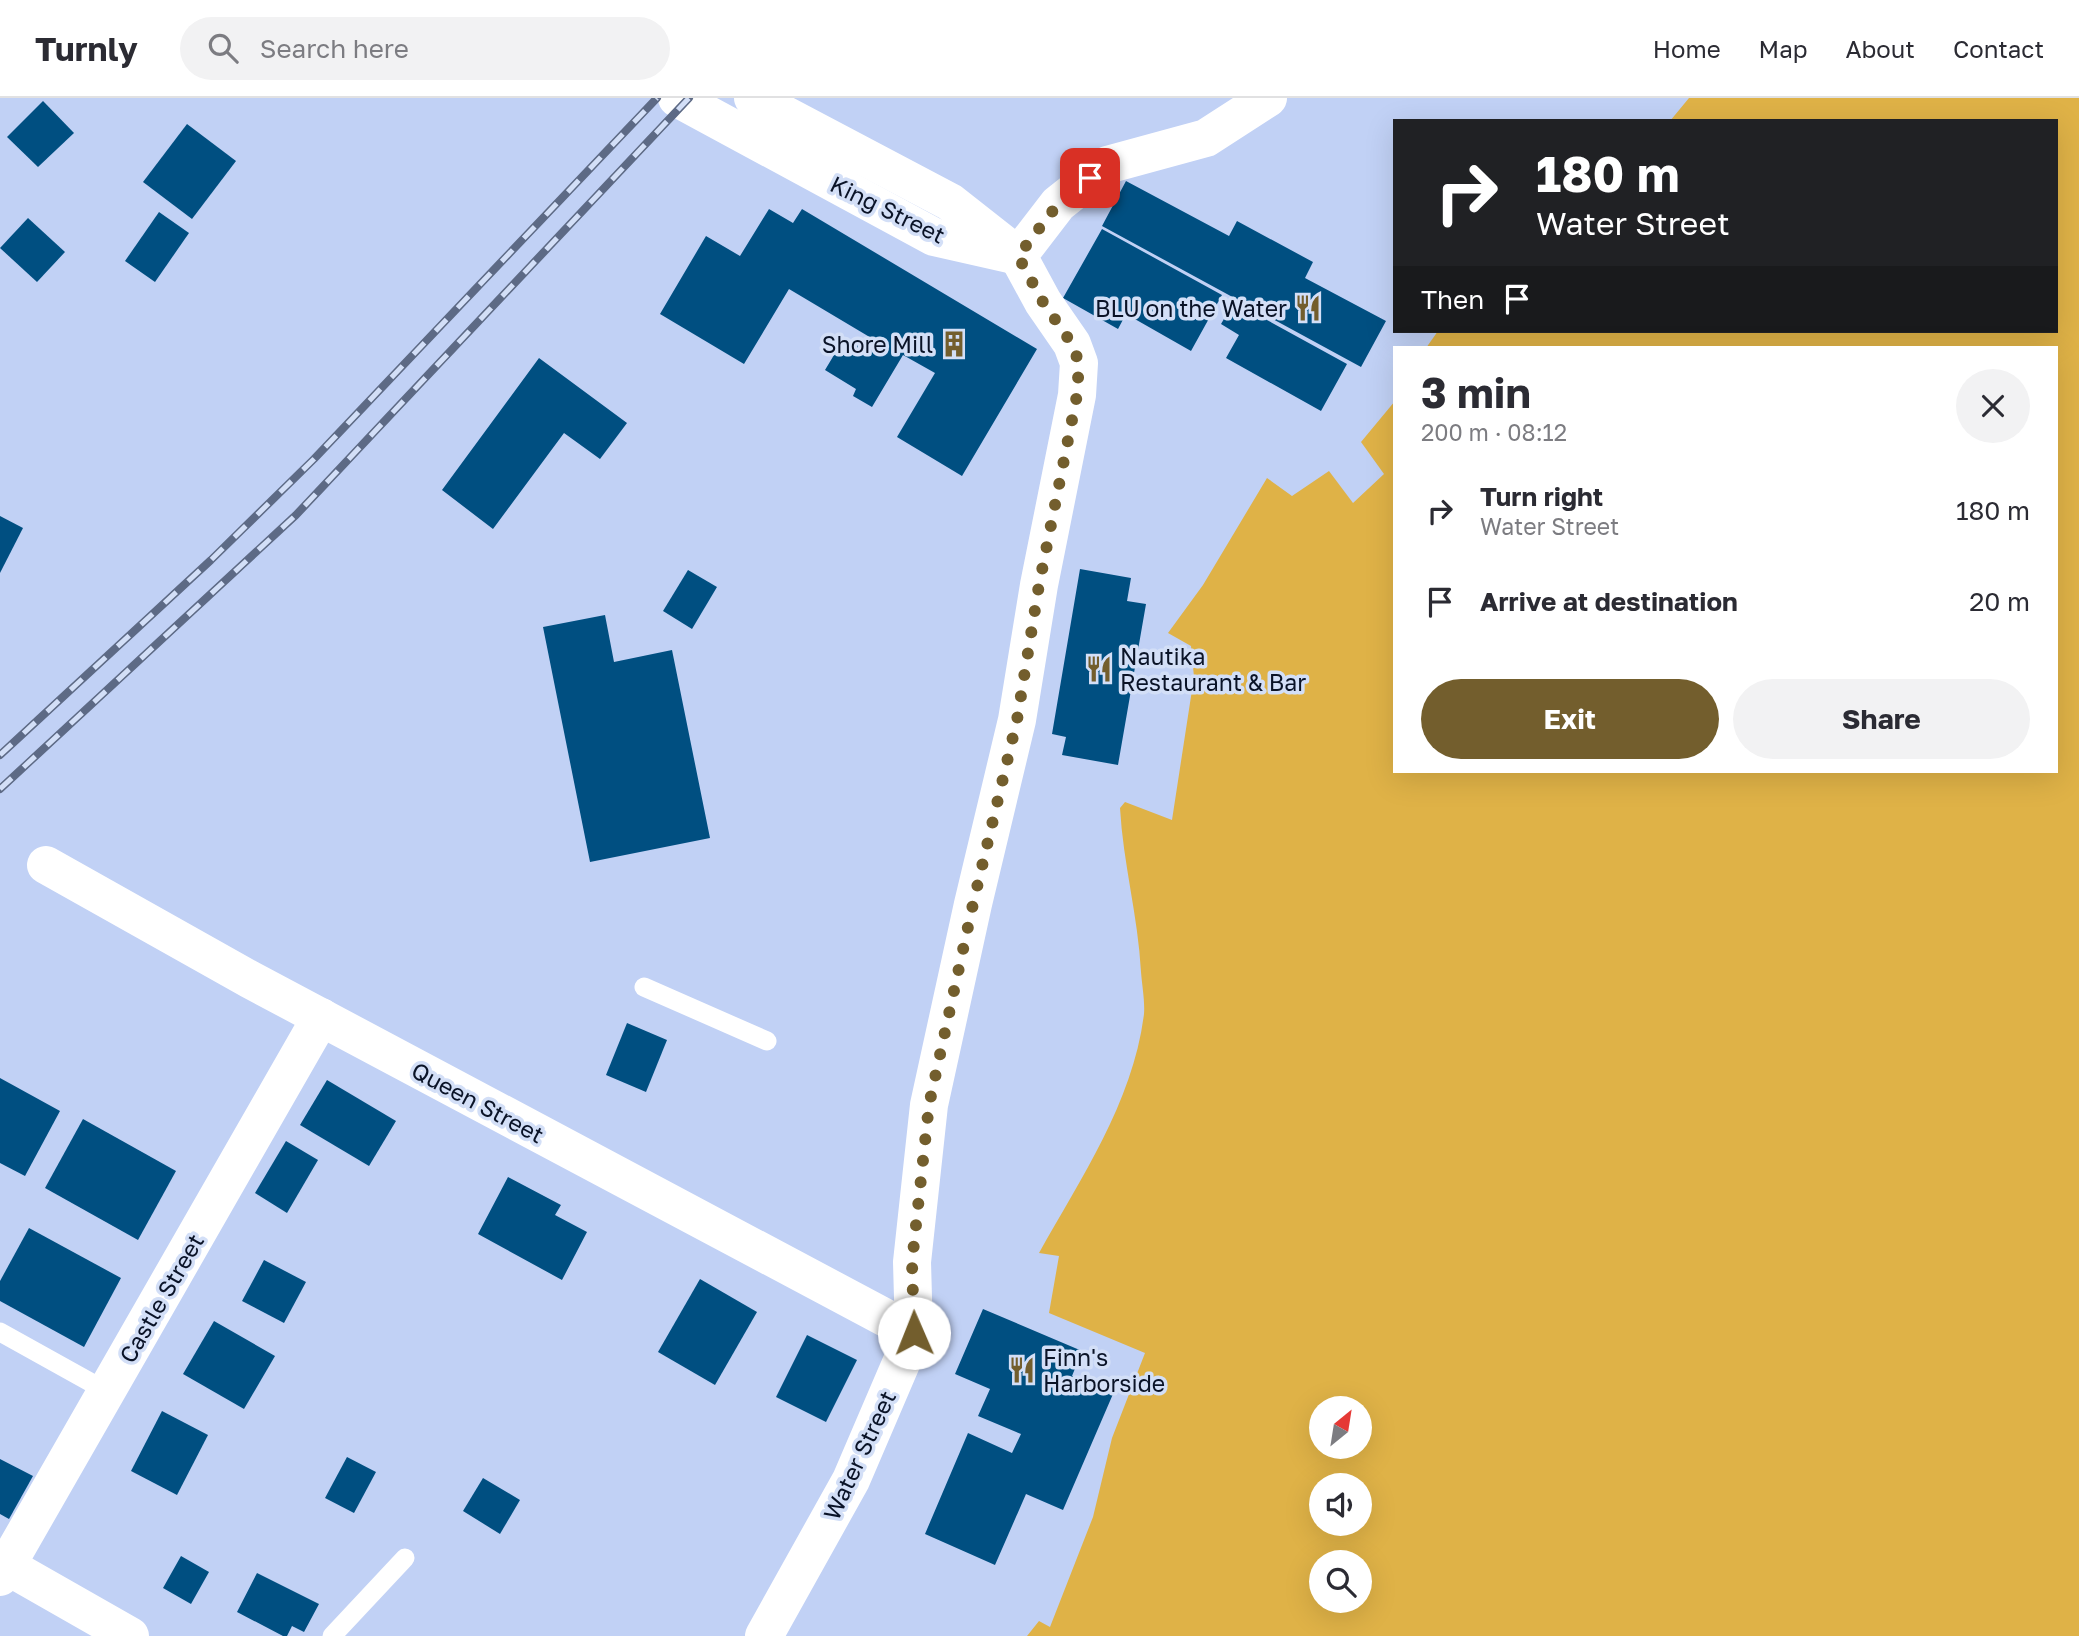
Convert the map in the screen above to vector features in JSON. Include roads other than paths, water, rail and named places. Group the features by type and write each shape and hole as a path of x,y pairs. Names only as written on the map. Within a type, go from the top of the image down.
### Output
{"street":[{"name":"King Street","path":"677,98 934,237 1018,256"},
{"name":"King Street","path":"754,98 950,202 1018,256"},
{"path":"1018,256 1058,204 1107,165 1206,138 1268,98"},
{"name":"Water Street","path":"765,1636 851,1480 914,1333 912,1262 929,1105 1017,720 1039,585 1077,395 1079,363 1072,344 1043,302 1018,256"},
{"name":"Queen Street","path":"46,865 321,1017 914,1333"},
{"name":"Castle Street","path":"3,1569 108,1392 321,1017"},
{"path":"3,1569 130,1636"}],"lane":[{"path":"644,986 768,1041"},
{"path":"0,1332 108,1392"},
{"path":"332,1636 405,1558"}],"railway":[{"path":"0,755 211,560 314,459 657,98"},
{"path":"0,789 296,515 689,98"}],"place":[{"name":"BLU on the Water","path":"1308,308"},
{"name":"Shore Mill","path":"954,344"},
{"name":"Nautika Restaurant & Bar","path":"1099,669"},
{"name":"Finn's Harborside","path":"1022,1370"}]}
